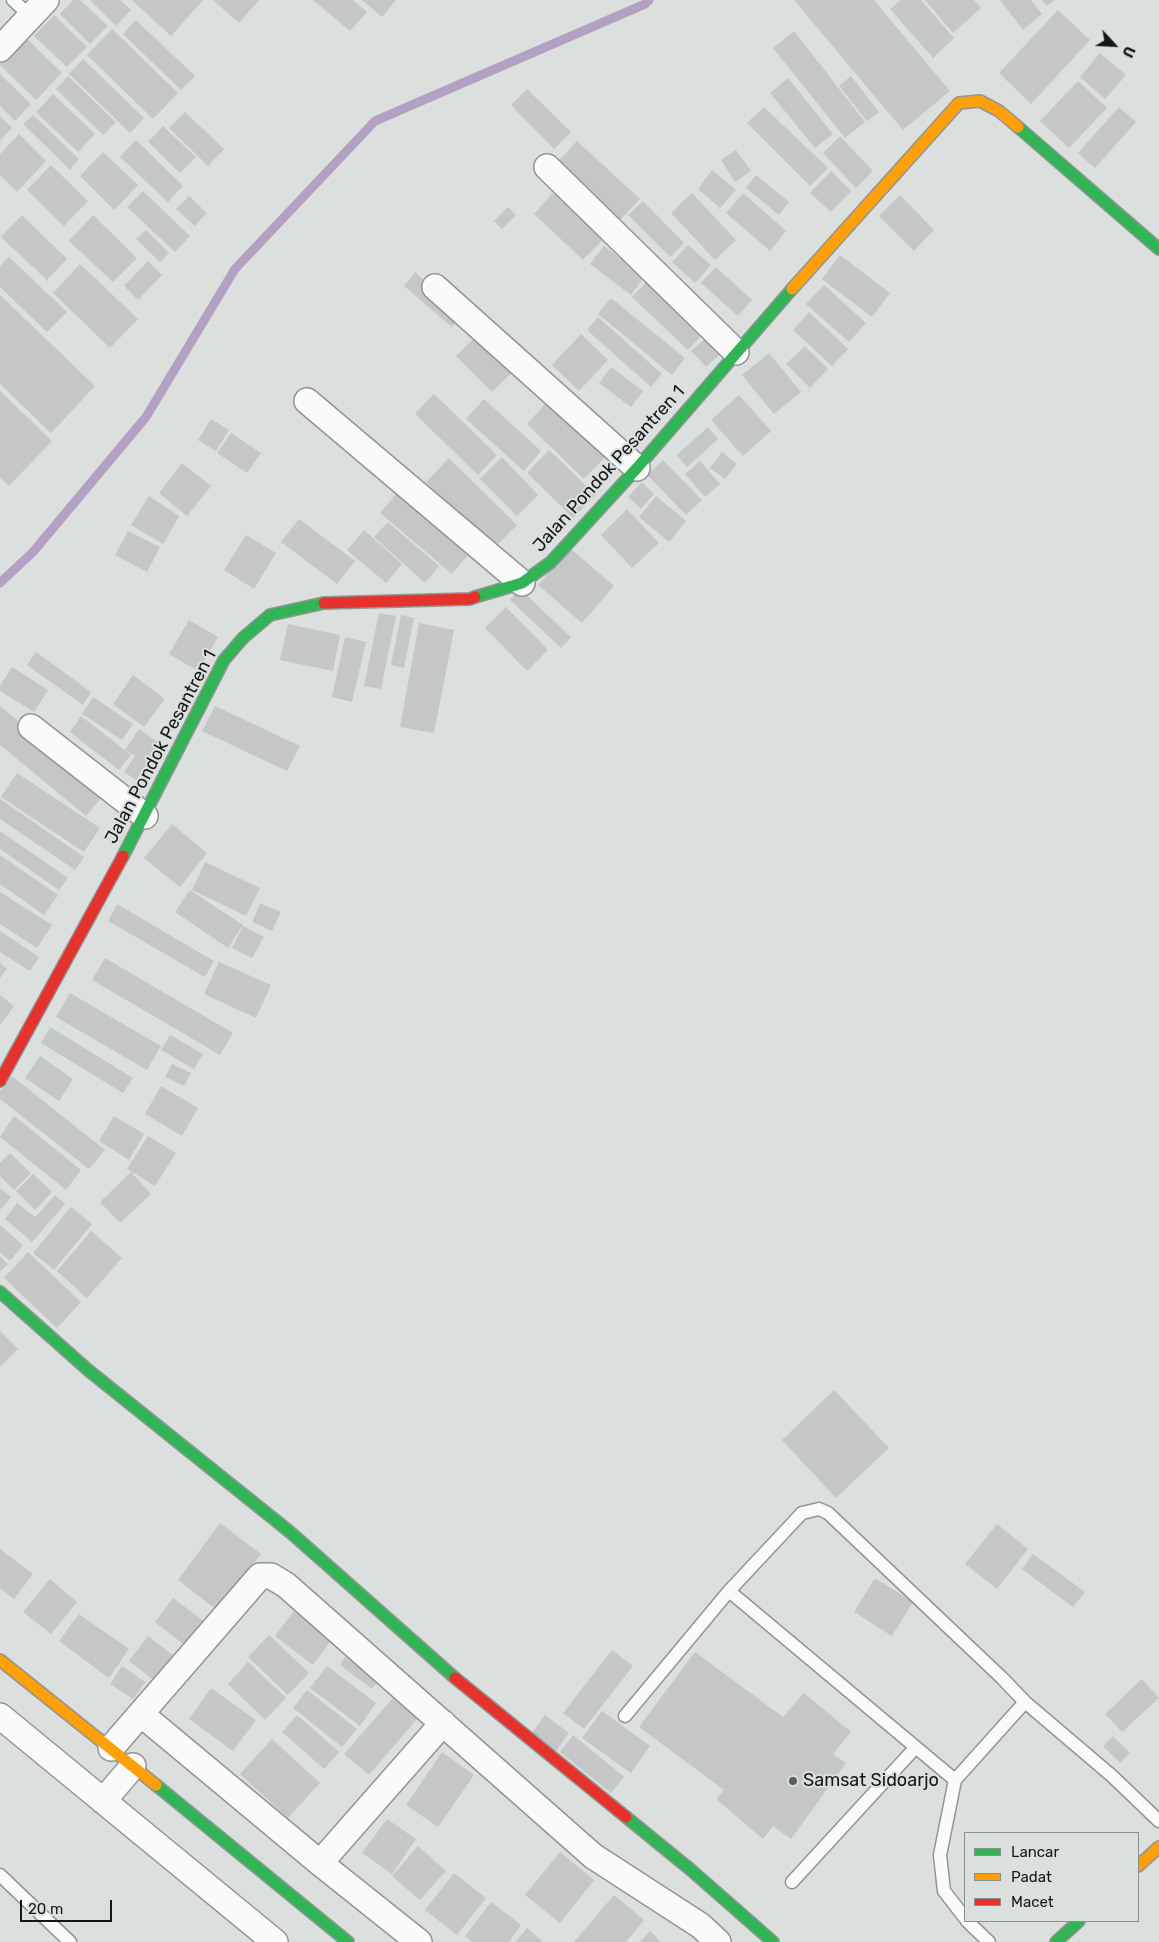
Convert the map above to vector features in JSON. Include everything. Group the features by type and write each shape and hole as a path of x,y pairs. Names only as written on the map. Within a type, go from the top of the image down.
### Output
{"street":[{"path":"0,49 30,5"},
{"name":"Jalan Pondok Pesantren 1","path":"0,1081 145,816 224,660 243,638 270,615 321,603 470,599 522,582 552,562 637,468 736,352 960,103 980,101 1000,111 1159,249"},
{"path":"547,167 736,352"},
{"path":"435,287 637,468"},
{"path":"308,401 522,582"},
{"path":"31,727 145,816"},
{"path":"0,1292 88,1370 290,1532 470,1691 691,1870 773,1942"},
{"path":"111,1748 260,1576 271,1576 286,1586 593,1856 701,1926 718,1942"},
{"path":"0,1660 111,1748 348,1942"},
{"path":"141,1714 419,1942"},
{"path":"0,1716 275,1942"},
{"path":"320,1862 443,1723"},
{"path":"103,1801 132,1766"},
{"path":"1139,1865 1159,1847"},
{"path":"1056,1942 1078,1922"}],"lane":[{"path":"625,1716 729,1591 802,1513 819,1509 828,1513 1025,1702 1112,1776 1159,1821"},
{"path":"729,1591 955,1780"},
{"path":"964,1916 944,1891 940,1855 955,1780 1025,1702"},
{"path":"792,1882 915,1748"},
{"path":"0,1875 70,1942"},
{"path":"969,1922 989,1942"}],"building":[{"path":"73,0 80,0 108,26 90,44 60,14"},
{"path":"90,0 120,0 131,10 116,26"},
{"path":"132,0 203,0 171,36"},
{"path":"213,0 259,0 239,23"},
{"path":"313,0 353,0 367,12 350,31"},
{"path":"362,0 396,0 382,17"},
{"path":"794,0 874,0 950,91 903,130"},
{"path":"901,0 921,0 954,38 933,58 890,9"},
{"path":"925,0 974,0 981,8 953,33"},
{"path":"1000,0 1031,0 1042,14 1023,30"},
{"path":"1042,0 1055,0 1046,6"},
{"path":"1058,10 1090,40 1031,104 999,73"},
{"path":"54,15 87,47 67,67 34,36"},
{"path":"136,20 195,76 181,90 123,34"},
{"path":"112,29 178,93 153,119 87,55"},
{"path":"794,31 865,122 845,138 773,48"},
{"path":"26,38 62,73 36,100 0,65"},
{"path":"1100,53 1126,75 1105,99 1080,77"},
{"path":"83,59 144,118 130,133 69,74"},
{"path":"0,74 31,104 15,121 0,106"},
{"path":"68,76 116,122 103,135 56,89"},
{"path":"851,76 879,112 867,121 839,86"},
{"path":"788,78 833,134 815,148 770,93"},
{"path":"1078,81 1107,108 1069,148 1040,121"},
{"path":"527,89 571,132 554,149 511,105"},
{"path":"53,94 95,134 78,152 36,112"},
{"path":"764,107 828,168 810,186 747,123"},
{"path":"1119,107 1136,122 1095,168 1078,153"},
{"path":"185,112 224,149 208,166 169,128"},
{"path":"33,115 79,159 70,170 23,124"},
{"path":"0,116 12,128 0,141"},
{"path":"163,126 196,157 180,173 148,142"},
{"path":"19,134 46,161 17,192 0,175 0,154"},
{"path":"840,136 873,171 856,188 823,153"},
{"path":"136,140 183,186 168,202 120,157"},
{"path":"577,141 640,199 617,223 555,165"},
{"path":"736,150 751,171 735,182 721,160"},
{"path":"103,152 138,185 114,210 80,176"},
{"path":"51,165 88,201 64,226 27,190"},
{"path":"712,170 736,190 720,208 698,189"},
{"path":"831,171 851,191 831,212 810,193"},
{"path":"756,175 789,202 779,215 746,188"},
{"path":"143,191 190,236 175,252 127,207"},
{"path":"553,193 603,240 583,260 534,214"},
{"path":"692,193 736,240 715,260 671,213"},
{"path":"743,193 786,231 770,251 726,213"},
{"path":"900,195 934,230 914,251 879,216"},
{"path":"189,196 207,213 195,226 176,209"},
{"path":"643,201 684,243 670,257 628,215"},
{"path":"508,207 516,215 502,229 494,221"},
{"path":"22,215 67,259 47,280 1,237"},
{"path":"93,215 137,258 113,282 69,241"},
{"path":"146,230 169,253 160,262 136,239"},
{"path":"688,245 711,265 695,283 672,262"},
{"path":"604,246 644,277 631,295 590,264"},
{"path":"840,255 890,293 872,317 822,279"},
{"path":"9,257 67,312 47,332 0,287 0,266"},
{"path":"148,261 162,275 138,300 124,286"},
{"path":"80,264 138,319 110,348 53,293"},
{"path":"716,267 752,300 738,316 701,283"},
{"path":"415,272 463,314 452,327 404,286"},
{"path":"647,281 703,334 688,350 632,297"},
{"path":"824,285 866,323 849,342 806,304"},
{"path":"0,295 95,386 51,433 0,384"},
{"path":"611,298 685,358 672,375 598,314"},
{"path":"809,312 848,349 832,366 793,330"},
{"path":"598,317 662,374 651,387 587,330"},
{"path":"482,331 517,368 492,392 456,356"},
{"path":"581,334 608,360 579,391 552,365"},
{"path":"705,339 719,355 706,367 691,351"},
{"path":"805,346 828,369 810,388 786,364"},
{"path":"769,353 801,392 774,414 742,375"},
{"path":"611,367 643,391 631,407 599,383"},
{"path":"0,391 52,441 9,486 0,477"},
{"path":"434,394 497,455 478,475 415,414"},
{"path":"739,395 771,431 743,456 711,420"},
{"path":"484,399 541,451 524,471 466,419"},
{"path":"550,399 608,454 584,479 527,424"},
{"path":"211,419 229,430 216,451 198,440"},
{"path":"708,427 718,439 687,467 677,455"},
{"path":"231,433 261,453 247,473 217,453"},
{"path":"549,450 596,495 573,518 527,473"},
{"path":"722,452 737,464 725,479 710,468"},
{"path":"502,457 538,495 517,516 480,479"},
{"path":"449,458 517,525 493,549 426,482"},
{"path":"663,460 702,500 686,515 647,475"},
{"path":"700,461 720,484 705,497 685,474"},
{"path":"182,463 211,486 187,516 159,493"},
{"path":"642,482 654,494 641,509 628,497"},
{"path":"397,493 469,554 452,574 380,513"},
{"path":"149,496 179,516 163,544 131,525"},
{"path":"656,496 686,521 669,542 639,517"},
{"path":"627,509 659,543 632,568 601,535"},
{"path":"299,519 355,561 337,584 281,542"},
{"path":"388,522 439,566 425,583 374,537"},
{"path":"364,530 402,564 386,583 347,550"},
{"path":"128,531 160,547 147,572 115,555"},
{"path":"246,535 276,553 254,589 224,570"},
{"path":"570,548 614,586 582,623 538,585"},
{"path":"520,589 571,637 561,648 510,600"},
{"path":"506,607 548,650 527,671 485,628"},
{"path":"379,613 396,616 381,689 364,686"},
{"path":"401,615 414,618 404,668 391,665"},
{"path":"189,620 218,637 198,671 169,654"},
{"path":"419,623 454,630 434,733 400,727"},
{"path":"288,624 340,635 333,671 280,660"},
{"path":"345,637 366,642 352,702 332,697"},
{"path":"36,652 91,692 83,705 27,665"},
{"path":"12,667 48,690 34,712 0,691 0,686"},
{"path":"133,675 165,699 144,727 113,704"},
{"path":"93,697 133,724 122,740 82,714"},
{"path":"0,706 105,793 86,816 0,745"},
{"path":"215,706 300,746 287,771 202,731"},
{"path":"81,716 131,755 119,770 70,732"},
{"path":"139,729 167,748 154,769 147,764 136,780 124,772 135,756 125,750"},
{"path":"17,773 100,828 84,852 1,797"},
{"path":"0,799 84,857 75,870 0,819"},
{"path":"172,824 207,853 180,887 144,858"},
{"path":"0,831 68,878 59,890 0,849"},
{"path":"0,855 58,895 44,915 0,884"},
{"path":"205,862 260,888 246,916 192,890"},
{"path":"190,890 243,925 228,948 175,912"},
{"path":"0,892 52,925 37,948 0,924"},
{"path":"260,903 281,912 272,931 252,922"},
{"path":"117,904 214,961 205,977 108,921"},
{"path":"243,926 264,937 252,958 232,948"},
{"path":"0,931 39,957 30,971 0,952"},
{"path":"105,958 233,1033 220,1055 92,980"},
{"path":"219,962 271,985 256,1018 204,994"},
{"path":"0,963 7,969 0,978"},
{"path":"70,993 161,1046 147,1070 56,1017"},
{"path":"0,995 14,1006 0,1025"},
{"path":"50,1027 133,1078 123,1093 41,1043"},
{"path":"170,1035 203,1054 194,1069 161,1050"},
{"path":"40,1056 73,1079 59,1101 25,1078"},
{"path":"172,1064 191,1073 184,1086 165,1077"},
{"path":"12,1076 105,1150 89,1169 0,1099 0,1091"},
{"path":"161,1086 198,1108 182,1136 145,1114"},
{"path":"14,1116 81,1170 66,1190 0,1137"},
{"path":"114,1116 144,1134 129,1160 99,1141"},
{"path":"148,1136 176,1153 155,1186 127,1169"},
{"path":"10,1153 31,1173 14,1190 0,1176 0,1163"},
{"path":"131,1172 151,1194 120,1223 100,1202"},
{"path":"33,1174 52,1192 35,1210 16,1191"},
{"path":"0,1188 11,1197 0,1210"},
{"path":"55,1195 65,1204 32,1242 5,1219 17,1203 35,1217 28,1225"},
{"path":"71,1207 92,1224 54,1270 33,1253"},
{"path":"0,1225 23,1245 10,1261 0,1252"},
{"path":"91,1231 122,1258 87,1298 57,1271"},
{"path":"28,1252 81,1302 57,1328 4,1278"},
{"path":"0,1256 8,1264 0,1272"},
{"path":"0,1331 18,1349 0,1367"},
{"path":"834,1390 889,1448 836,1498 782,1440"},
{"path":"220,1523 261,1554 218,1611 178,1580"},
{"path":"997,1524 1028,1549 997,1589 965,1564"},
{"path":"0,1549 33,1574 14,1599 0,1588"},
{"path":"1033,1554 1085,1592 1073,1607 1022,1569"},
{"path":"875,1578 913,1602 892,1636 854,1612"},
{"path":"50,1579 77,1602 51,1634 23,1612"},
{"path":"173,1598 205,1622 187,1647 155,1622"},
{"path":"294,1611 332,1639 313,1665 275,1636"},
{"path":"79,1614 129,1649 109,1678 59,1641"},
{"path":"269,1635 309,1673 288,1695 248,1657"},
{"path":"148,1636 179,1660 160,1685 129,1661"},
{"path":"612,1650 633,1666 584,1729 563,1713"},
{"path":"349,1651 382,1676 372,1689 340,1665"},
{"path":"695,1652 783,1717 804,1693 851,1732 833,1754 846,1763 791,1839 773,1826 763,1839 716,1799 724,1790 639,1727"},
{"path":"248,1662 286,1698 265,1720 228,1684"},
{"path":"122,1666 145,1682 133,1699 110,1684"},
{"path":"327,1666 376,1703 360,1726 310,1688"},
{"path":"1142,1679 1159,1698 1122,1732 1105,1714"},
{"path":"211,1688 256,1720 233,1751 189,1719"},
{"path":"307,1690 357,1729 342,1747 293,1708"},
{"path":"393,1698 417,1719 369,1775 344,1754"},
{"path":"602,1711 650,1746 631,1773 582,1738"},
{"path":"297,1715 339,1752 324,1769 282,1732"},
{"path":"545,1715 569,1733 556,1751 531,1734"},
{"path":"573,1735 624,1777 611,1793 560,1752"},
{"path":"1113,1736 1130,1753 1120,1763 1103,1746"},
{"path":"272,1739 320,1783 288,1818 240,1774"},
{"path":"442,1752 474,1775 438,1827 406,1805"},
{"path":"387,1819 416,1839 392,1874 362,1853"},
{"path":"418,1846 446,1871 420,1900 392,1876"},
{"path":"560,1852 594,1880 560,1923 525,1895"},
{"path":"454,1873 486,1898 457,1935 425,1910"},
{"path":"614,1895 644,1920 626,1942 574,1942"},
{"path":"491,1902 521,1925 509,1942 472,1942 465,1936"},
{"path":"527,1928 542,1941 515,1942"},
{"path":"650,1931 661,1942 640,1942"}],"waterway":[{"path":"0,583 33,552 146,417 235,269 375,121 645,4 649,0"}],"traffic: fast":[{"path":"1018,127 1159,249"},
{"path":"475,597 522,583 551,562 637,468 792,289"},
{"path":"123,856 224,660 243,638 270,615 324,603"},
{"path":"0,1292 88,1370 290,1532 455,1678"},
{"path":"156,1785 348,1942"},
{"path":"626,1817 691,1870 773,1942"},
{"path":"1056,1942 1078,1922"}],"traffic: slow":[{"path":"792,289 959,103 980,101 999,111 1018,127"},
{"path":"0,1660 156,1785"},
{"path":"1139,1865 1159,1847"}],"traffic: jam":[{"path":"324,603 470,599 475,597"},
{"path":"0,1081 123,856"},
{"path":"455,1678 626,1817"}],"place":[{"name":"Samsat Sidoarjo","path":"793,1781"}]}
